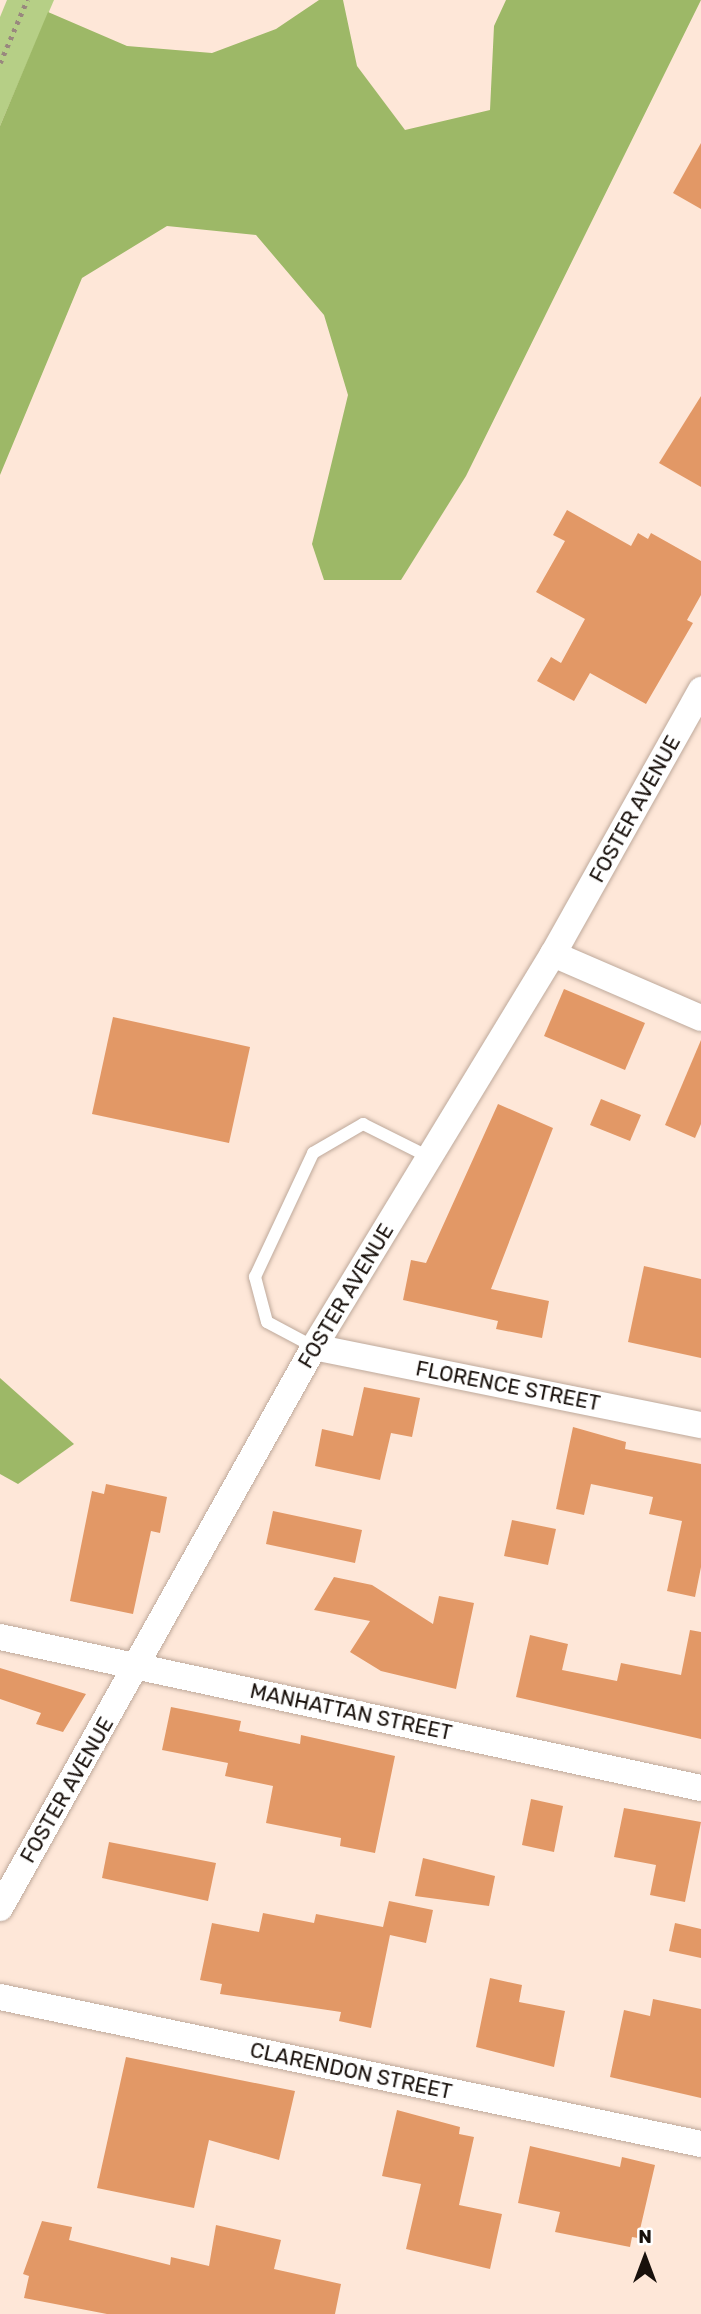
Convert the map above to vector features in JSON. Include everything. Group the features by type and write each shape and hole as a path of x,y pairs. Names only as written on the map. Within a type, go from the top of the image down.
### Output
{"street":[{"name":"FOSTER AVENUE","path":"0,1908 138,1666 314,1347 553,954 701,690"},
{"path":"553,954 701,1018"},
{"name":"FLORENCE STREET","path":"314,1347 701,1425"},
{"name":"MANHATTAN STREET","path":"0,1637 701,1788"},
{"name":"CLARENDON STREET","path":"0,1997 701,2144"}],"lane":[{"path":"314,1347 267,1322 255,1277 313,1153 363,1124 429,1157"}],"path":[{"path":"0,64 27,0"}],"green space":[{"path":"7,0 54,0 0,126 0,17"},
{"path":"319,0 343,0 357,66 405,130 490,110 494,26 506,0 701,0 466,476 401,580 324,580 312,544 348,395 324,315 256,235 167,226 82,278 0,475 0,126 48,12 127,46 212,53 276,29"},
{"path":"0,1378 74,1444 18,1484 0,1474"}],"building":[{"path":"701,143 701,209 673,193"},
{"path":"701,396 701,487 659,463"},
{"path":"567,510 631,546 638,533 648,539 651,533 701,561 701,595 687,620 693,623 646,704 590,673 574,701 537,681 551,657 561,663 585,619 536,592 565,541 553,535"},
{"path":"564,989 645,1023 625,1070 544,1036"},
{"path":"113,1017 250,1047 229,1143 92,1114"},
{"path":"701,1040 701,1124 695,1138 665,1125"},
{"path":"601,1099 641,1115 630,1141 590,1125"},
{"path":"498,1104 553,1128 491,1289 549,1301 542,1338 496,1329 498,1321 403,1300 411,1260 426,1263"},
{"path":"644,1266 701,1279 701,1358 628,1342"},
{"path":"364,1387 420,1398 412,1437 391,1433 380,1480 315,1466 322,1429 353,1436"},
{"path":"573,1427 626,1442 625,1449 701,1464 701,1567 695,1597 667,1591 682,1521 649,1514 653,1497 591,1484 584,1515 556,1509"},
{"path":"106,1484 167,1497 160,1533 151,1531 133,1614 70,1601 92,1491 104,1494"},
{"path":"273,1511 362,1530 355,1563 266,1544"},
{"path":"512,1520 556,1529 548,1565 504,1556"},
{"path":"334,1577 372,1585 433,1624 439,1596 474,1603 456,1689 381,1671 350,1652 370,1621 314,1610"},
{"path":"690,1630 701,1632 701,1739 516,1697 530,1635 568,1644 562,1670 617,1681 621,1663 681,1675"},
{"path":"0,1668 86,1694 63,1732 36,1724 41,1713 0,1699"},
{"path":"171,1707 241,1721 239,1731 300,1744 301,1735 395,1756 375,1853 340,1846 341,1838 266,1823 273,1786 225,1776 228,1763 162,1750"},
{"path":"531,1799 563,1806 554,1852 522,1845"},
{"path":"624,1808 701,1822 685,1902 650,1895 656,1865 614,1857"},
{"path":"109,1842 216,1863 208,1901 102,1878"},
{"path":"423,1858 495,1876 489,1906 415,1896"},
{"path":"389,1901 433,1910 426,1943 390,1935 371,2028 339,2021 341,2012 220,1994 222,1984 200,1980 212,1923 259,1932 263,1913 314,1923 316,1914 383,1927"},
{"path":"675,1923 701,1929 701,1958 669,1951"},
{"path":"490,1978 522,1985 519,2002 565,2011 554,2067 476,2047"},
{"path":"653,1999 701,2009 701,2098 610,2077 624,2010 650,2016"},
{"path":"126,2057 295,2091 279,2160 209,2140 194,2208 97,2188"},
{"path":"397,2110 460,2127 459,2134 474,2137 459,2205 502,2214 490,2269 406,2249 421,2184 382,2176"},
{"path":"530,2146 620,2167 622,2157 655,2165 638,2238 632,2237 630,2247 555,2232 560,2212 518,2203"},
{"path":"42,2221 72,2227 69,2240 170,2265 171,2257 209,2266 216,2225 281,2240 274,2269 341,2284 335,2314 107,2314 24,2298 29,2276 23,2274"}]}
